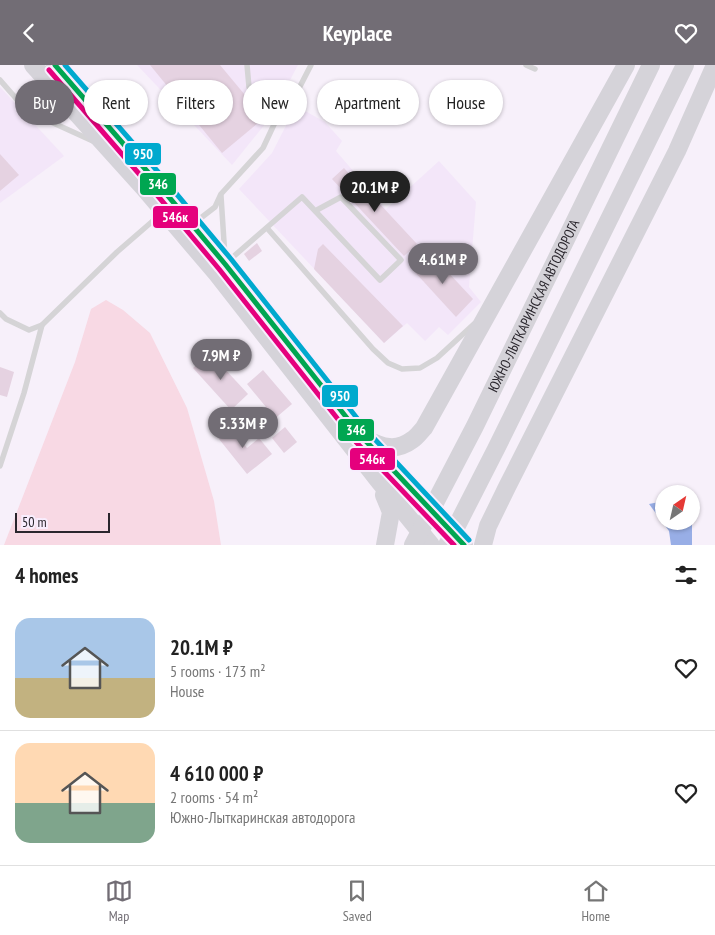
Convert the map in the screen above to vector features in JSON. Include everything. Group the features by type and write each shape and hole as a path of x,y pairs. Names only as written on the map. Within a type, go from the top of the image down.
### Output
{"main road":[{"path":"33,65 164,211 245,309 431,545"},
{"path":"55,65 225,264 362,437 464,545"},
{"path":"362,437 380,446 398,447 412,440 424,428 626,65"},
{"name":"ЮЖНО-ЛЫТКАРИНСКАЯ АВТОДОРОГА","path":"413,545 475,426 651,65"},
{"name":"ЮЖНО-ЛЫТКАРИНСКАЯ АВТОДОРОГА","path":"447,545 685,65"},
{"path":"483,545 488,526 677,151 715,65"},
{"path":"378,480 391,512 385,545"}],"lane":[{"path":"248,65 249,80"},
{"path":"303,80 311,65"},
{"path":"526,65 535,69"},
{"path":"0,80 27,111 109,149"},
{"path":"192,225 215,207 221,194 263,148 274,125"},
{"path":"221,194 225,264"},
{"path":"225,264 302,197 315,211 380,280 401,260 341,197 315,211"},
{"path":"0,313 6,319 29,329 42,325 117,252 164,211"},
{"path":"267,228 367,342 388,363 402,369 420,368 437,358 478,320"},
{"path":"0,466 24,393 42,325"}],"shaded area":[{"path":"137,65 298,65 290,80 243,80 243,125 264,125 232,165 194,125 233,125 233,80 158,80 158,87"},
{"path":"0,87 15,103 15,125 35,125 64,156 0,203"},
{"path":"307,112 317,118 317,125 328,125 342,141 336,151 386,209 439,161 476,202 469,287 481,302 448,335 439,327 425,341 407,323 384,343 239,189 272,153 286,125 307,125"},
{"path":"106,300 123,310 150,333 187,408 214,501 221,545 4,545 75,362 91,309"}],"water":[{"path":"655,503 655,512 649,504"},
{"path":"692,530 692,545 671,545 669,531"}],"building":[{"path":"150,65 220,65 232,80 162,80"},
{"path":"233,81 243,93 243,125 256,125 222,153 199,125 233,125"},
{"path":"0,154 19,175 0,191"},
{"path":"344,168 376,204 378,202 417,244 404,256 332,179"},
{"path":"257,243 262,251 249,261 244,254"},
{"path":"323,244 403,326 384,343 314,269 318,249"},
{"path":"430,253 473,299 456,317 413,270"},
{"path":"210,353 248,394 231,410 193,368"},
{"path":"0,367 14,372 7,397 0,395"},
{"path":"263,370 292,404 272,421 263,410 266,407 247,384"},
{"path":"227,423 247,448 259,438 272,454 247,474 215,434"},
{"path":"285,427 297,442 284,453 272,438"}],"transit line":[{"name":"346","path":"55,65 225,264 362,437 464,545"},
{"name":"950","path":"65,65 231,259 368,432 469,540"},
{"name":"546к","path":"49,70 219,269 356,442 454,545"}]}
